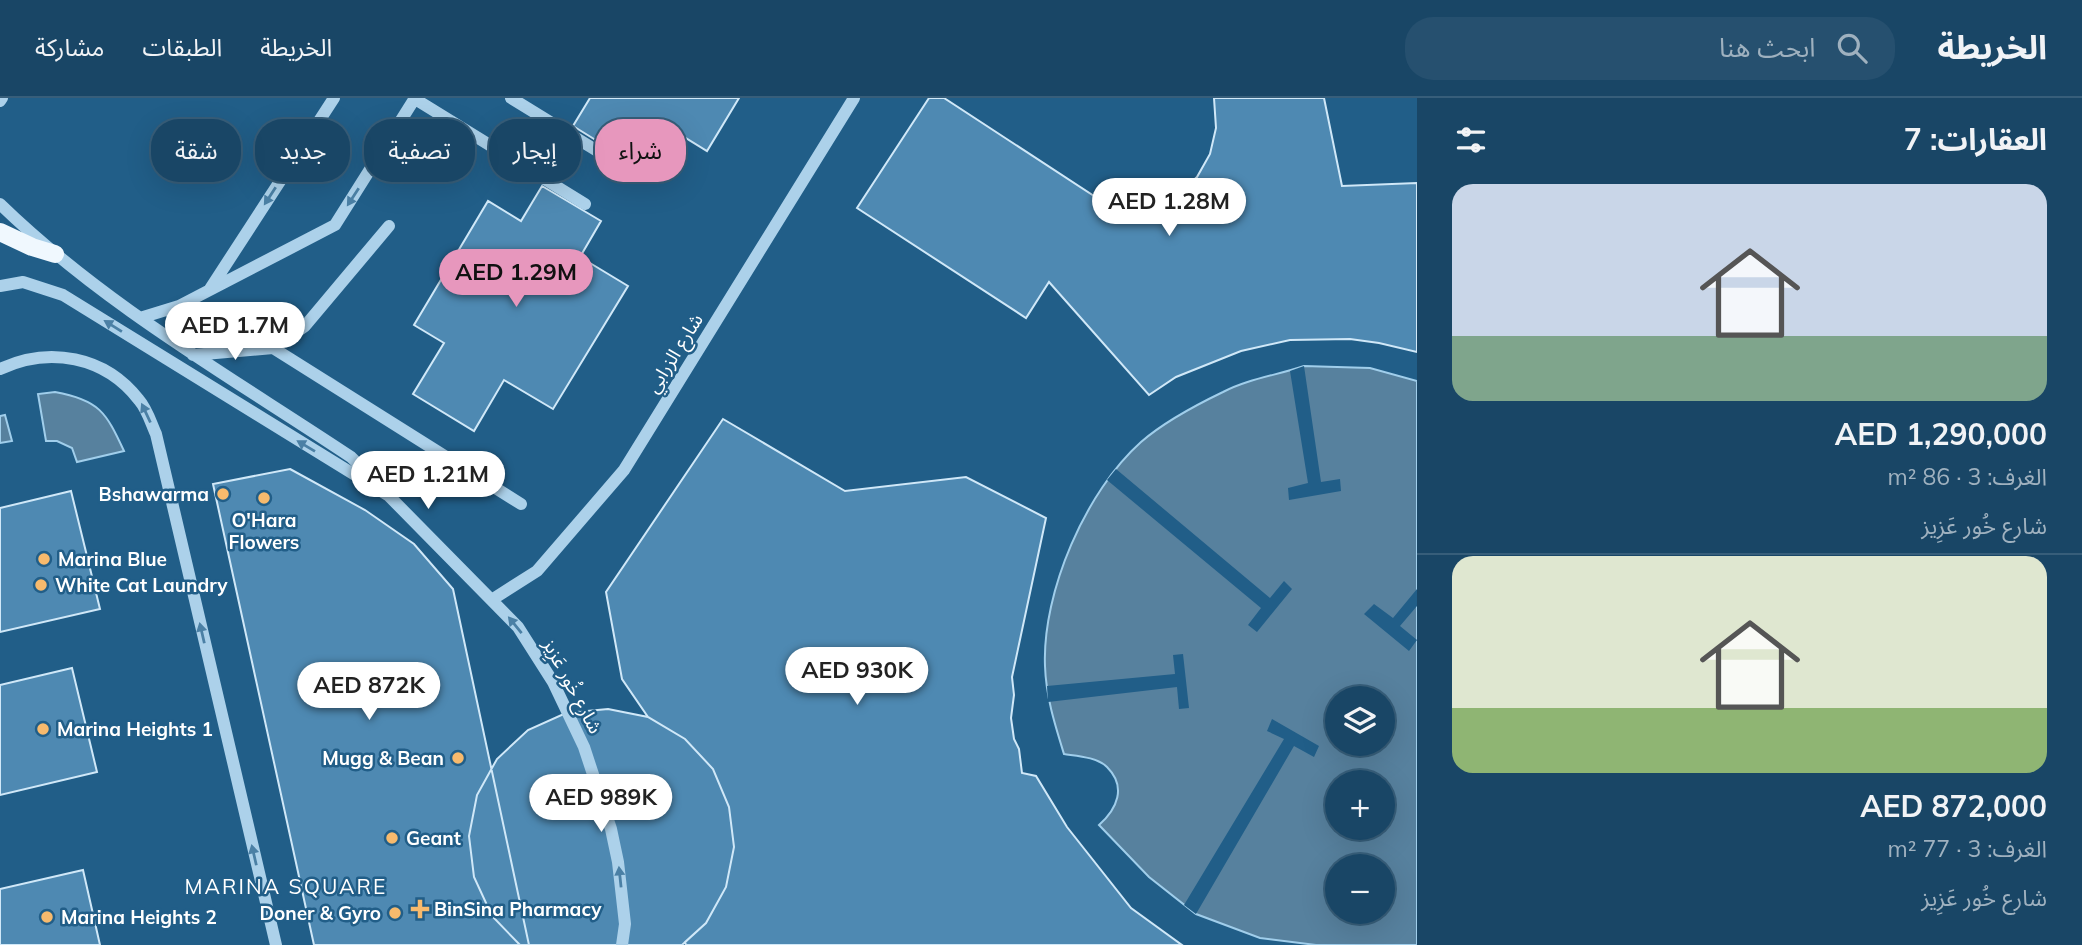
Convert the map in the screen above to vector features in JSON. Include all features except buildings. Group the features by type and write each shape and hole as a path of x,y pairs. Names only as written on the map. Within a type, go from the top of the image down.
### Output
{"main road":[{"path":"0,232 55,254"}],"street":[{"path":"209,290 334,98"},
{"path":"511,98 595,150"},
{"name":"شارع الزرابي","path":"493,599 537,570 624,470 854,98"},
{"path":"140,318 179,306 335,225 415,99 585,204"},
{"name":"شارع خُور عَزِيز","path":"0,204 55,254 140,318 351,457 518,627 553,682 582,742 611,829 618,862 625,924 622,945"},
{"path":"193,355 273,348 305,327 389,226"},
{"name":"شارع خُور عَزِيز","path":"0,286 23,282 63,295 389,496"},
{"path":"273,348 521,504"},
{"path":"0,369 17,361 54,356 87,361 119,378 141,402 156,435 276,945"}],"water":[{"path":"1304,366 1370,368 1417,381 1417,945 1316,945 1260,938 1196,914 1149,877 1099,825 1115,805 1117,782 1107,767 1098,761 1064,754 1054,722 1045,666 1051,607 1071,545 1102,487 1121,463 1150,435 1202,402 1252,380"},
{"path":"55,392 82,399 99,410 112,426 124,451 77,462 72,448 57,441 46,441 38,394"},
{"path":"5,415 12,441 0,443 0,416"}],"pier":[{"path":"1304,366 1321,482 1340,479 1341,491 1289,500 1288,488 1308,483 1290,371"},
{"path":"1116,469 1270,598 1284,581 1292,589 1257,632 1248,625 1261,608 1107,480"},
{"path":"1417,589 1417,606 1400,626 1417,640 1409,651 1364,614 1374,604 1393,618"},
{"path":"1183,654 1189,708 1179,709 1177,687 1048,702 1047,686 1175,674 1173,655"},
{"path":"1272,719 1319,746 1314,757 1294,746 1196,914 1184,905 1284,739 1267,731"}],"place":[{"name":"Bshawarma","path":"223,494"},
{"name":"O'Hara Flowers","path":"264,498"},
{"name":"Marina Blue","path":"44,559"},
{"name":"White Cat Laundry","path":"41,585"},
{"name":"Marina Heights 1","path":"43,729"},
{"name":"Mugg & Bean","path":"458,758"},
{"name":"Geant","path":"392,838"},
{"name":"BinSina Pharmacy","path":"420,909"},
{"name":"Doner & Gyro","path":"395,913"},
{"name":"Marina Heights 2","path":"47,917"}],"district":[{"name":"MARINA SQUARE","path":"286,887"}]}
